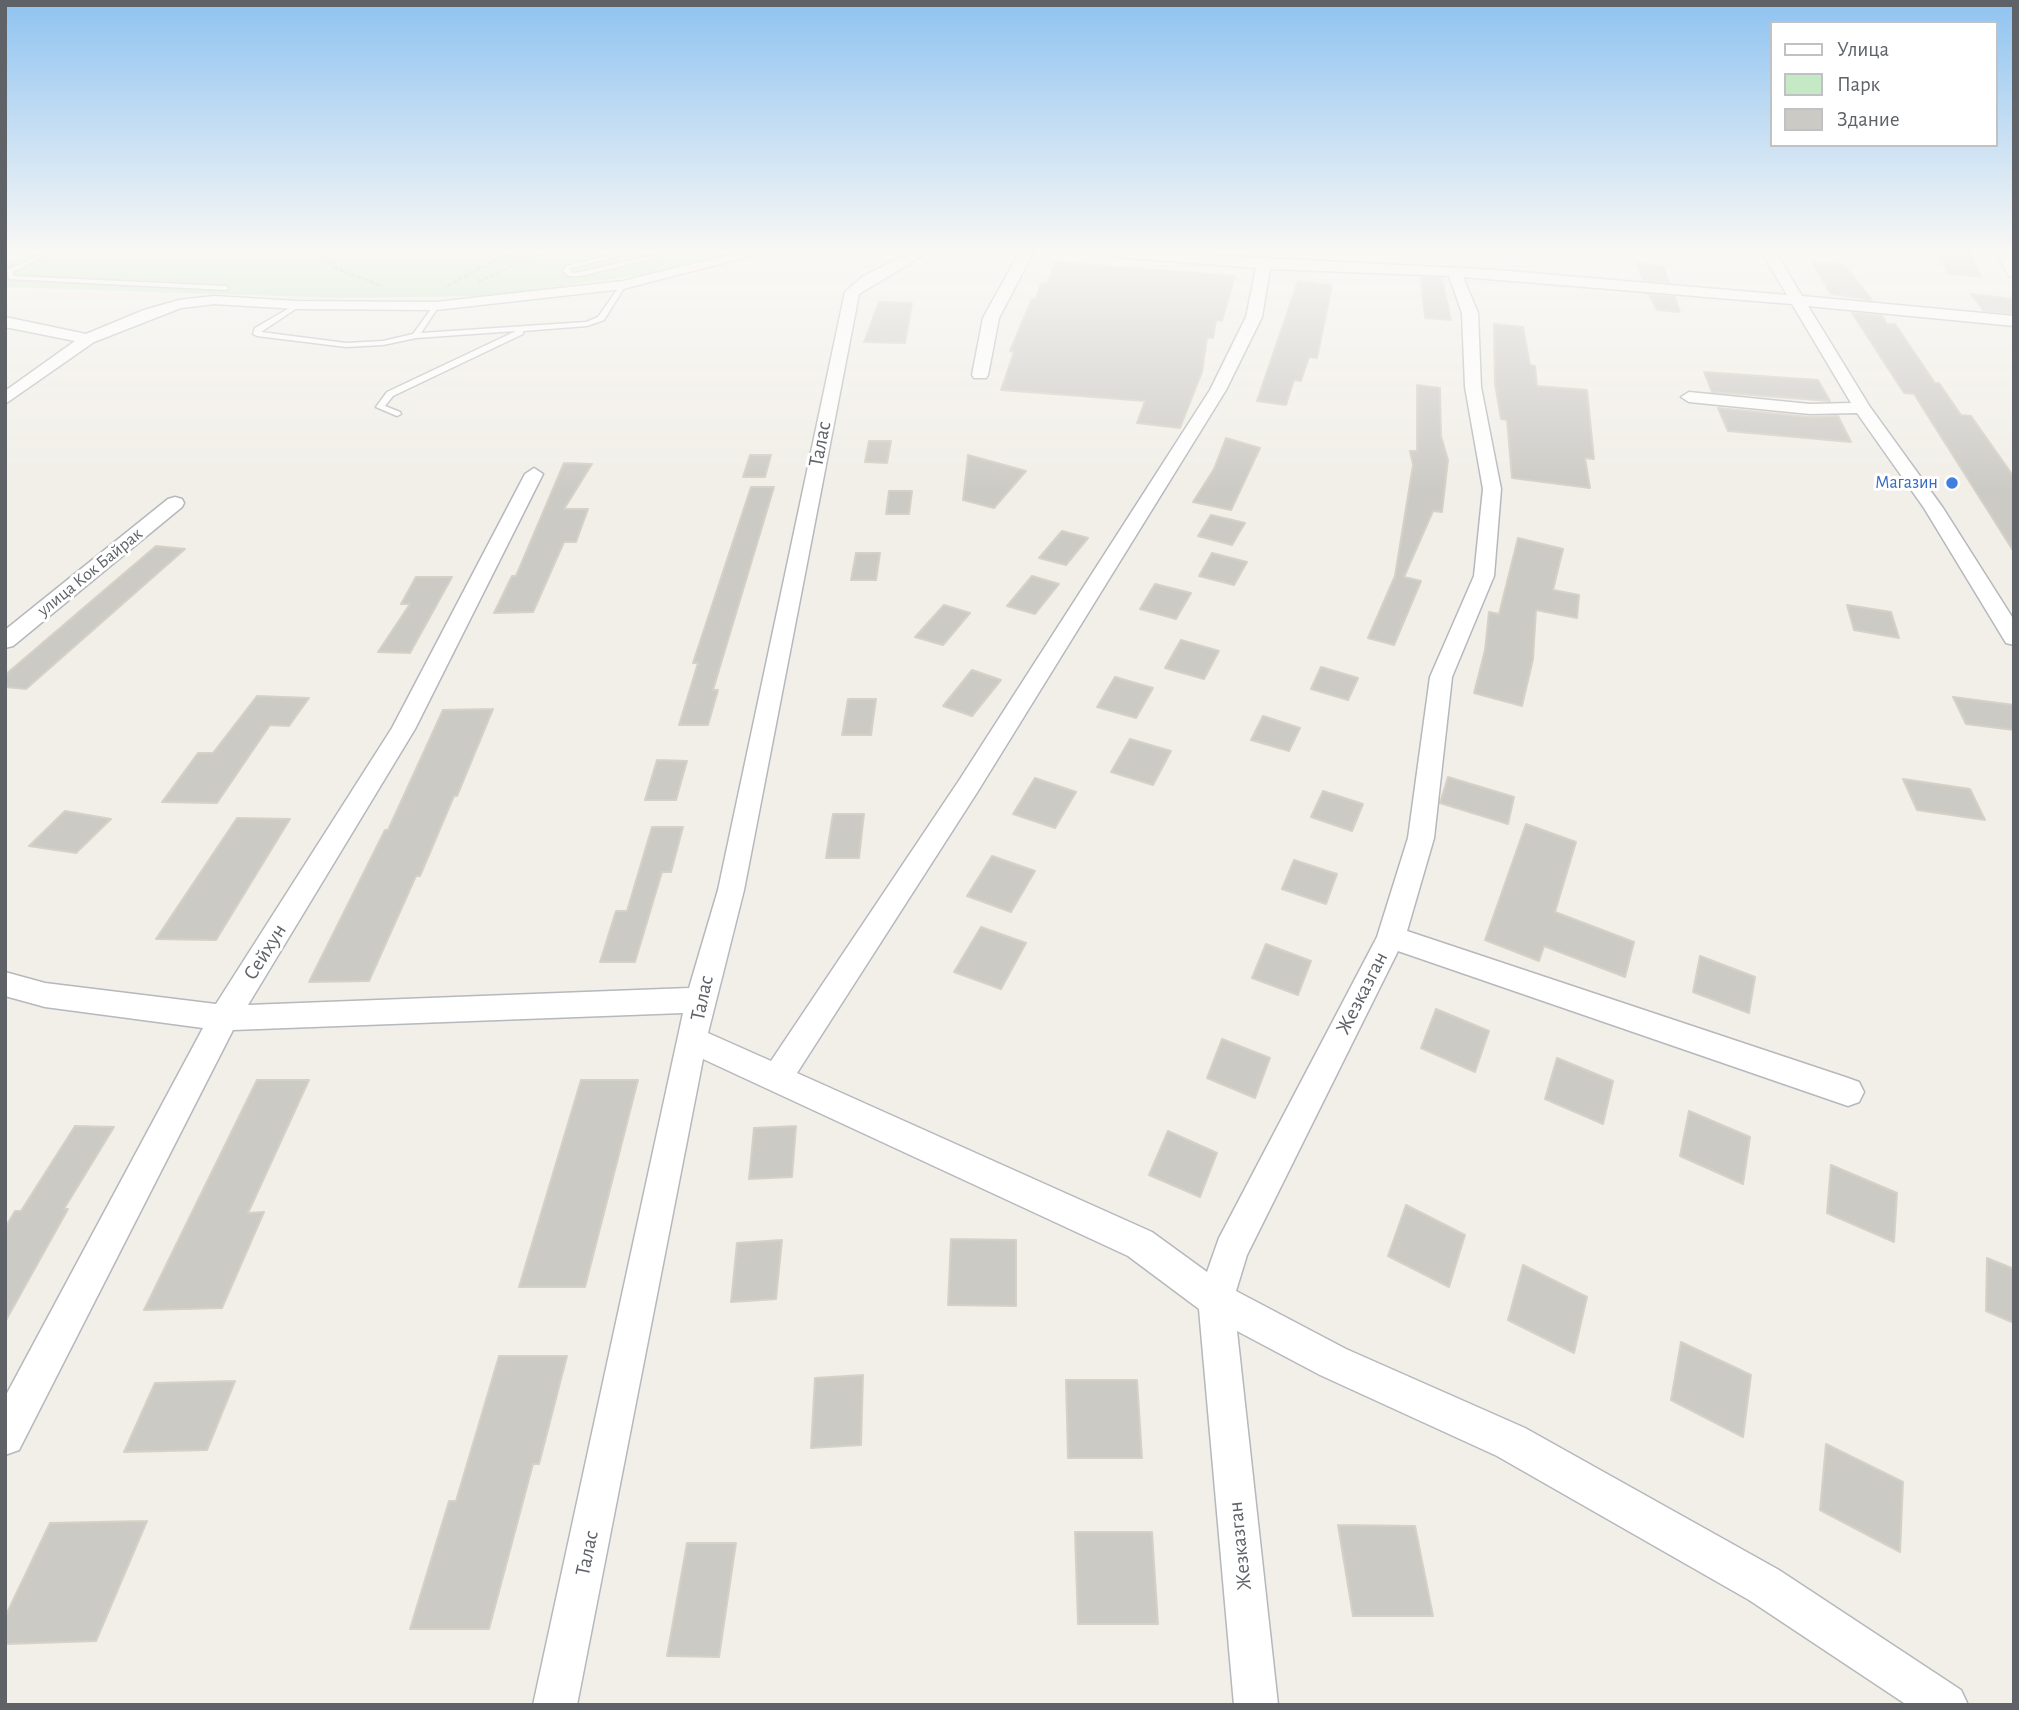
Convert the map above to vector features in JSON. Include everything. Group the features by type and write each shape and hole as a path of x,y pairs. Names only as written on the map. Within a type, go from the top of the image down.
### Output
{"street":[{"path":"58,333 88,339"},
{"path":"5,399 88,339 104,333"},
{"name":"Талас","path":"555,1705 694,1041 700,1000 731,890 844,333"},
{"path":"980,375 988,333"},
{"path":"777,1078 1064,637 1218,390 1246,333"},
{"name":"Жезказган","path":"1256,1705 1216,1300 1231,1250 1391,937 1421,838 1441,677 1484,576 1486,564 1492,489 1473,387 1471,333"},
{"path":"1817,333 1863,408 1933,508 2014,638"},
{"path":"1689,397 1810,409 1863,408"},
{"name":"Сейхун","path":"5,1436 224,1018 403,729 534,474"},
{"name":"улица Кок Байрак","path":"5,641 175,503"},
{"path":"1391,937 1848,1092"},
{"path":"5,984 45,995 224,1018 700,1000"},
{"path":"694,1041 1140,1244 1216,1300 1333,1362 1511,1442 1764,1585 1946,1705"}],"lane":[{"path":"257,333 345,345 467,333"},
{"path":"397,414 380,407 390,394 519,333"}],"building":[{"path":"867,333 907,333 905,343 864,342"},
{"path":"1018,333 1214,333 1213,338 1207,338 1202,372 1180,428 1137,423 1145,401 1001,390 1014,352 1010,351"},
{"path":"1280,333 1322,333 1317,358 1309,357 1301,381 1294,380 1286,405 1257,401"},
{"path":"1494,333 1524,333 1530,365 1535,366 1537,386 1587,390 1594,459 1585,458 1590,488 1512,478 1507,420 1501,419 1495,384"},
{"path":"1865,333 1901,333 1935,383 1939,383 1961,415 1971,416 2014,477 2014,552 1914,394 1904,393"},
{"path":"1704,372 1818,380 1830,401 1712,392"},
{"path":"1417,385 1440,388 1441,436 1448,460 1442,512 1433,511 1404,577 1421,581 1394,645 1368,638 1395,576 1413,465 1410,451 1417,451"},
{"path":"1718,408 1810,417 1838,416 1851,442 1728,431"},
{"path":"1226,438 1260,448 1231,510 1193,502 1214,469"},
{"path":"869,441 891,441 887,463 865,462"},
{"path":"750,455 771,455 765,477 743,477"},
{"path":"968,455 1026,471 994,508 963,500"},
{"path":"564,463 592,464 564,509 588,509 576,542 564,542 533,612 494,613 512,576 516,576"},
{"path":"751,487 774,487 713,690 718,690 708,725 679,725 698,663 693,663"},
{"path":"889,491 912,491 909,514 886,514"},
{"path":"1211,515 1245,523 1232,545 1198,536"},
{"path":"1062,531 1088,538 1066,565 1039,558"},
{"path":"1518,538 1563,549 1553,590 1579,595 1577,618 1536,610 1533,659 1522,706 1474,693 1485,650 1489,612 1499,614"},
{"path":"156,546 185,549 26,689 5,687 5,675"},
{"path":"856,553 880,553 876,580 851,580"},
{"path":"1212,553 1247,562 1234,585 1199,576"},
{"path":"1032,576 1059,584 1035,614 1007,606"},
{"path":"416,577 452,577 410,653 378,652 410,604 401,604"},
{"path":"1155,584 1191,593 1176,619 1140,609"},
{"path":"944,605 970,613 943,645 915,637"},
{"path":"1847,605 1891,612 1899,638 1854,630"},
{"path":"1181,640 1219,651 1204,679 1165,668"},
{"path":"1321,667 1358,678 1348,700 1311,689"},
{"path":"972,670 1001,680 972,716 943,706"},
{"path":"1115,677 1153,688 1136,718 1097,707"},
{"path":"257,696 309,698 289,726 270,725 217,803 162,802 198,753 213,753"},
{"path":"1953,697 2014,705 2014,730 1966,724"},
{"path":"848,699 876,699 871,735 842,735"},
{"path":"493,709 457,796 454,796 420,876 416,876 369,981 309,982 385,830 388,830 443,710"},
{"path":"1263,716 1300,728 1289,751 1251,740"},
{"path":"1130,739 1171,751 1153,785 1111,772"},
{"path":"657,760 687,761 676,800 645,800"},
{"path":"1448,777 1514,797 1508,824 1440,803"},
{"path":"1035,778 1076,792 1055,828 1013,814"},
{"path":"1903,779 1970,789 1985,820 1917,810"},
{"path":"1323,791 1363,804 1352,831 1311,817"},
{"path":"65,811 111,819 76,853 29,846"},
{"path":"833,814 864,814 859,858 826,858"},
{"path":"237,818 290,819 216,940 156,939"},
{"path":"1526,824 1576,842 1555,912 1634,942 1625,977 1544,946 1539,961 1485,940"},
{"path":"652,827 683,827 671,872 662,872 635,962 600,962 616,911 627,911"},
{"path":"992,856 1035,871 1011,912 967,896"},
{"path":"1294,860 1337,874 1326,904 1282,889"},
{"path":"981,927 1026,943 1001,989 954,972"},
{"path":"1266,944 1311,961 1298,995 1252,978"},
{"path":"1700,956 1755,977 1749,1013 1693,992"},
{"path":"1436,1009 1489,1031 1475,1072 1421,1048"},
{"path":"1222,1039 1270,1058 1255,1098 1207,1078"},
{"path":"1557,1058 1613,1081 1603,1124 1545,1099"},
{"path":"257,1080 309,1080 248,1213 264,1212 222,1308 144,1310"},
{"path":"581,1080 638,1080 585,1287 519,1287"},
{"path":"1689,1111 1750,1137 1743,1184 1680,1156"},
{"path":"75,1126 114,1127 64,1209 68,1209 5,1322 5,1228 15,1211 21,1211"},
{"path":"796,1126 792,1177 749,1179 754,1128"},
{"path":"1168,1131 1217,1153 1200,1197 1149,1175"},
{"path":"1831,1165 1897,1193 1894,1242 1827,1213"},
{"path":"1406,1205 1465,1235 1449,1287 1388,1256"},
{"path":"951,1239 1016,1240 1016,1306 948,1305"},
{"path":"782,1240 776,1299 731,1302 737,1243"},
{"path":"1987,1258 2014,1269 2014,1323 1986,1311"},
{"path":"1523,1265 1587,1297 1574,1353 1508,1320"},
{"path":"1681,1342 1751,1375 1743,1437 1671,1400"},
{"path":"499,1356 567,1356 539,1464 533,1464 489,1629 410,1629 449,1501 456,1501"},
{"path":"863,1375 861,1445 811,1448 815,1378"},
{"path":"1066,1380 1137,1380 1142,1458 1068,1458"},
{"path":"235,1381 207,1450 124,1452 155,1383"},
{"path":"1826,1444 1903,1482 1900,1552 1820,1510"},
{"path":"147,1521 96,1641 5,1644 5,1617 50,1523"},
{"path":"1338,1525 1415,1526 1433,1616 1353,1616"},
{"path":"1075,1532 1152,1532 1158,1624 1078,1624"},
{"path":"687,1543 736,1543 719,1657 667,1656"}],"place":[{"name":"Магазин","path":"1952,483"}]}
